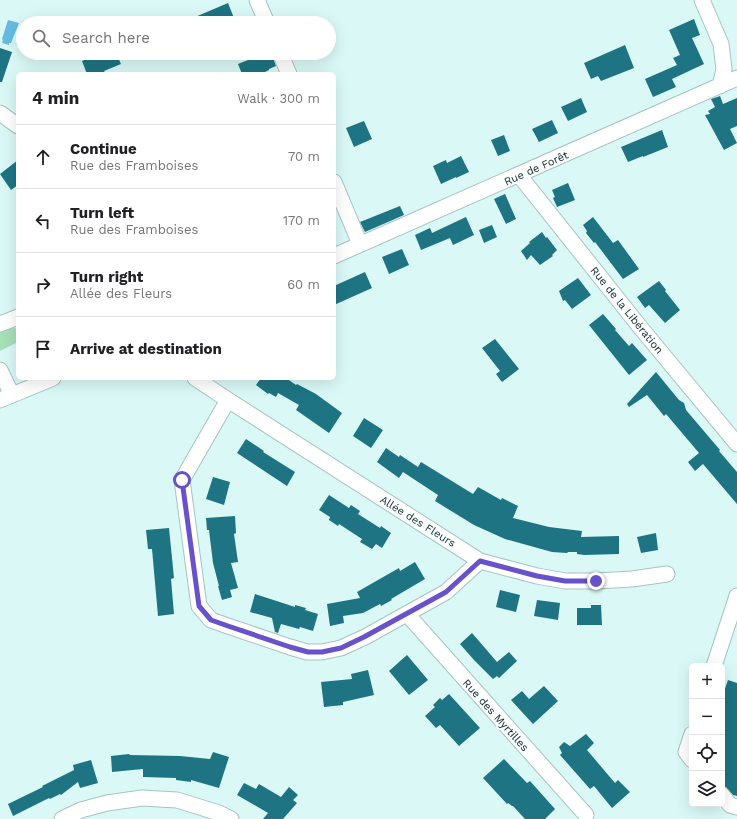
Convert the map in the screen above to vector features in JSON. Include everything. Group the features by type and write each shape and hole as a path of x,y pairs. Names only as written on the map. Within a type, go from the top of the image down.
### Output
{"street":[{"path":"258,0 264,16"},
{"path":"702,0 722,44 724,69 720,86"},
{"path":"283,60 288,72"},
{"name":"Rue de Forêt","path":"336,255 737,78"},
{"path":"0,113 16,125"},
{"name":"Rue de la Libération","path":"518,175 640,327 737,444"},
{"path":"336,187 360,244"},
{"path":"0,324 16,318"},
{"path":"0,370 6,398 48,380"},
{"name":"Allée des Fleurs","path":"198,380 480,561 537,576 565,581 632,579 668,574"},
{"path":"228,400 182,480 199,606 211,620 308,652 322,652 341,648 446,592 480,561"},
{"path":"715,663 737,596"},
{"name":"Rue des Myrtilles","path":"406,614 586,815"},
{"path":"689,743 686,752 689,756"},
{"path":"62,819 81,810 107,803 142,798 177,800 231,819"},
{"path":"725,798 730,804 737,807"}],"green space":[{"path":"4,324 16,329 16,343 0,351 0,326"}],"water":[{"path":"8,20 16,22 16,30 11,43 9,43 9,45 2,43"}],"building":[{"path":"228,3 233,16 197,16"},
{"path":"694,19 700,35 692,38 704,64 672,79 676,87 653,97 645,79 677,65 673,58 680,55 669,30"},
{"path":"625,45 634,68 601,81 598,76 591,79 584,63"},
{"path":"0,48 12,52 2,82 0,82"},
{"path":"119,60 121,64 104,71 105,72 86,72 82,61"},
{"path":"248,60 274,60 276,66 265,72 241,72 238,64"},
{"path":"720,96 723,104 737,98 737,126 730,129 737,143 724,150 705,115 710,114 708,111 715,107 711,99"},
{"path":"581,98 587,112 568,121 561,107"},
{"path":"552,120 558,133 539,142 532,129"},
{"path":"364,121 372,139 354,147 346,128"},
{"path":"662,130 668,147 628,162 621,147"},
{"path":"504,135 510,151 498,156 491,140"},
{"path":"461,156 469,172 441,184 433,166 446,160 447,163"},
{"path":"16,162 16,186 11,190 0,174"},
{"path":"568,183 575,200 557,207 553,198 555,197 552,190"},
{"path":"505,194 516,219 506,224 494,199"},
{"path":"400,206 404,215 365,232 360,222"},
{"path":"466,217 474,235 453,245 450,238 421,250 415,235 430,228 432,233"},
{"path":"593,217 613,243 618,240 639,269 623,279 595,242 594,243 586,233 587,231 583,225"},
{"path":"492,225 497,237 484,243 479,230"},
{"path":"542,232 557,250 552,255 553,256 540,265 531,255 527,260 521,251 530,243 529,242"},
{"path":"402,249 409,265 389,274 382,257"},
{"path":"365,272 372,288 336,304 336,285"},
{"path":"578,278 591,295 572,309 565,300 563,301 559,291"},
{"path":"659,281 680,310 665,323 649,305 645,308 637,297"},
{"path":"603,314 629,346 632,343 647,360 629,375 589,325"},
{"path":"495,339 519,369 502,382 496,374 500,371 482,348"},
{"path":"656,372 679,400 684,403 686,410 737,472 737,504 703,464 695,471 688,462 699,453 666,414 664,416 647,395 629,407 627,404"},
{"path":"260,380 289,380 316,394 342,413 329,433 296,410 299,405 278,393 276,397 269,393 268,394 256,385"},
{"path":"364,418 383,430 371,448 353,436"},
{"path":"246,439 264,451 263,452 295,472 287,486 237,453"},
{"path":"386,448 418,467 421,462 473,494 478,487 501,500 502,498 518,506 513,518 549,527 582,531 581,537 619,536 619,554 584,555 577,554 577,552 552,552 505,539 474,525 435,501 438,495 403,472 399,478 377,462"},
{"path":"213,477 230,482 224,505 206,499"},
{"path":"329,495 349,508 351,505 360,511 358,514 391,533 382,548 376,544 372,549 360,542 362,539 339,524 338,526 329,520 330,517 319,510"},
{"path":"235,516 236,533 234,534 238,562 231,563 238,588 230,590 232,597 222,600 213,563 206,518"},
{"path":"169,528 174,578 171,579 174,614 158,616 152,549 148,549 146,530"},
{"path":"656,533 658,550 641,553 637,537"},
{"path":"415,562 425,579 381,606 380,604 363,613 343,616 344,623 330,626 327,604 360,598 357,592 399,568 400,571"},
{"path":"500,590 520,595 516,612 496,607"},
{"path":"255,594 295,607 295,605 306,608 305,610 318,614 313,631 281,624 278,633 275,632 272,618 250,612"},
{"path":"537,600 560,603 558,620 534,616"},
{"path":"591,605 601,605 602,625 577,625 577,608 591,608"},
{"path":"472,633 497,662 509,652 517,661 499,678 497,676 493,679 460,644"},
{"path":"407,655 428,680 409,695 389,671"},
{"path":"368,670 374,695 343,702 343,705 324,707 321,682 352,679 351,674"},
{"path":"728,680 737,683 737,796 733,795 725,787 725,688"},
{"path":"544,686 558,701 533,724 511,700 522,691 529,699"},
{"path":"449,694 480,728 459,746 440,725 436,728 425,716 435,707 433,705 440,698 442,700"},
{"path":"586,734 594,743 587,750 615,783 618,780 630,792 612,808 594,786 590,789 560,755 562,753 559,747 564,742 570,746"},
{"path":"213,752 229,757 219,788 191,780 191,782 176,780 176,778 143,777 143,769 112,772 111,756 129,754 210,759"},
{"path":"504,759 527,783 530,781 555,809 545,819 525,819 513,806 508,803 507,804 483,778"},
{"path":"91,760 98,783 80,788 78,782 61,795 60,794 50,799 49,798 13,816 8,804 74,770 73,765"},
{"path":"244,783 256,789 259,784 281,797 289,787 298,795 293,800 297,803 283,819 263,819 268,813 237,795"}],"route":[{"path":"182,480 199,606 211,620 308,652 322,652 341,648 364,637 446,592 480,561 537,576 565,581 596,581"}]}
